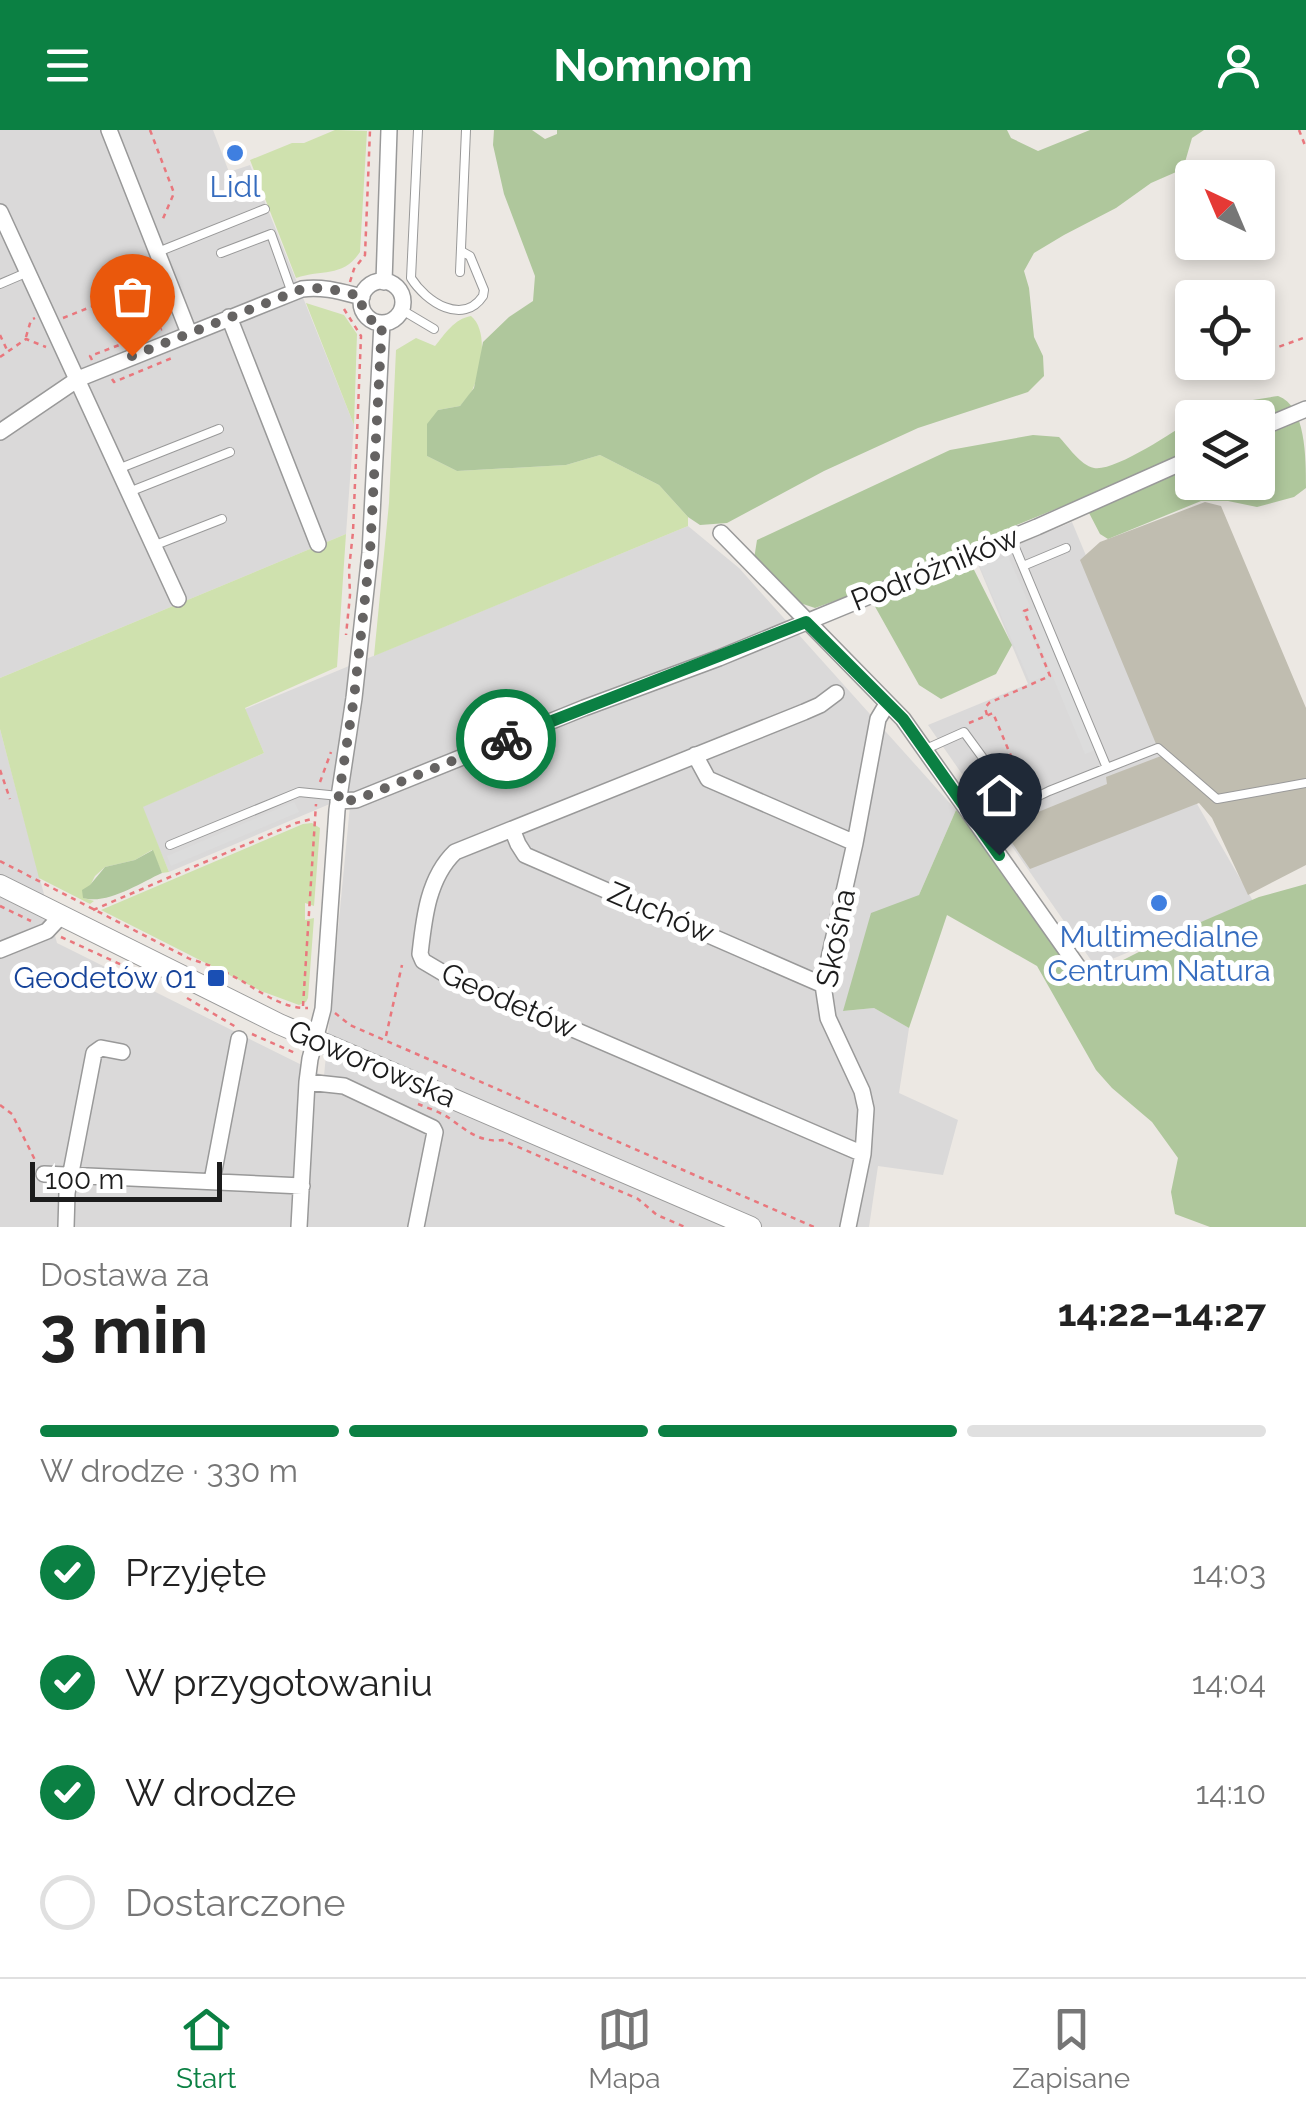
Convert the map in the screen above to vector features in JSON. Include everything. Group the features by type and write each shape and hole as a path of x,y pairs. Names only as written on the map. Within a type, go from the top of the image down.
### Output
{"street":[{"path":"109,130 164,250 190,334"},
{"path":"384,282 390,130"},
{"path":"0,212 178,598"},
{"path":"0,432 78,379 292,293 314,287 354,295 364,314 382,324 396,318 402,310 400,291 392,284 371,284 354,295"},
{"path":"229,317 318,544"},
{"path":"299,1227 307,1082 323,1009 339,798 370,553 382,324"},
{"path":"1275,422 1306,409"},
{"name":"Podróżników","path":"339,798 356,800 806,622 1012,538 1175,466"},
{"path":"722,533 903,719 1083,974"},
{"name":"Geodetów","path":"836,693 820,705 456,852 432,885 420,954 423,961 445,974 864,1154"},
{"name":"Skośna","path":"848,1227 867,1126 862,1092 828,1018 823,985 878,719 887,704"},
{"path":"696,755 708,779 855,843"},
{"name":"Zuchów","path":"512,829 525,855 823,985"},
{"name":"Goworowska","path":"0,885 315,1039 751,1227"},
{"path":"0,950 47,930 61,916"},
{"path":"212,1181 239,1039"},
{"path":"66,1227 67,1193 94,1053 101,1048 122,1052"},
{"path":"307,1082 344,1086 433,1128 416,1227"},
{"path":"44,1174 302,1186"}],"lane":[{"path":"418,130 411,278 434,300 457,311 470,308 484,290 470,256 461,251"},
{"path":"460,272 466,130"},
{"path":"164,250 266,209"},
{"path":"221,254 271,234 292,293"},
{"path":"0,284 28,272"},
{"path":"402,310 434,329"},
{"path":"118,469 219,429"},
{"path":"129,492 230,452"},
{"path":"153,546 222,519"},
{"path":"1012,538 1108,768"},
{"path":"1023,566 1066,548"},
{"path":"926,748 964,732 1018,806"},
{"path":"978,825 1049,791 1158,748 1217,799 1306,782"},
{"path":"170,845 299,792 339,798"}],"path":[{"path":"150,130 174,193 160,225 164,250"},
{"path":"346,635 361,336 344,308 354,295 354,270 364,255 370,130"},
{"path":"1300,130 1306,148"},
{"path":"57,321 160,279"},
{"path":"0,357 26,339 31,320 40,316"},
{"path":"93,364 90,356 162,328 164,334"},
{"path":"0,335 8,351"},
{"path":"1275,348 1306,337"},
{"path":"26,339 56,351"},
{"path":"988,715 985,708 989,703 1050,676 1024,611 1039,604"},
{"path":"0,861 190,959 244,982 257,992 301,1008 317,794 333,745"},
{"path":"0,770 10,799"},
{"path":"92,910 296,823 315,819"},
{"path":"0,906 33,922 32,928"},
{"path":"386,1036 402,966"},
{"path":"334,1012 350,1025 814,1227"},
{"path":"0,1105 12,1114 44,1174"}],"shaded area":[{"path":"0,130 213,130 229,172 250,165 354,425 346,534 0,678"},
{"path":"1205,502 1221,506 1306,708 1306,865 1248,895 1212,818 1199,803 1030,869 1001,827 1107,784 1106,777 1161,756 1080,560 1100,542"},
{"path":"1072,522 1170,757 1253,901 1095,966 928,725 1028,684 977,562"},
{"path":"688,526 739,568 956,810 919,895 844,1011 874,1008 909,1028 899,1093 958,1120 943,1175 878,1166 869,1227 0,1227 0,729 57,943 324,1076 351,795 169,872 142,807 264,753 245,709"},
{"path":"1008,556 1030,606 1021,611 1048,675 1030,682 980,567"},
{"path":"1037,607 1095,750 1085,754 1026,612"},
{"path":"294,802 299,812 171,866 167,856"}],"green space":[{"path":"335,130 367,131 360,252 339,269 296,278 250,160"},
{"path":"494,130 532,130 545,139 557,134 557,130 1007,130 1011,138 1038,151 1090,130 1204,130 1192,138 1186,160 1175,160 1175,172 1034,253 1024,271 1044,376 1028,392 918,428 824,471 727,523 700,525 659,485 600,455 566,465 457,471 427,456 427,424 438,410 460,406 474,388 483,342 533,301 535,276 504,194 493,145"},
{"path":"148,260 156,279 108,297 100,279"},
{"path":"306,303 344,315 357,334 354,425"},
{"path":"471,316 482,339 477,378 460,406 438,410 427,456 457,471 566,465 600,455 659,485 688,517 688,526 374,656 389,503 396,350 416,338 435,346 455,324"},
{"path":"1278,396 1294,410 1302,434 1306,488 1294,497 1257,507 1201,501 1108,539 1100,534 1087,509 1073,502 973,543 969,560 1012,645 996,674 941,699 919,685 873,603 857,593 815,608 797,602 754,559 757,540 950,450 1033,435 1059,437 1084,463 1103,468 1175,430 1175,500 1275,500 1275,400 1253,400"},
{"path":"346,534 337,667 245,708 264,753 143,807 169,872 162,873 152,850 135,860 105,867 95,876 84,898 94,901 90,904 39,878 0,729 0,678"},
{"path":"956,810 1020,893 1078,983 1180,931 1259,897 1306,884 1306,1227 1210,1227 1175,1214 1171,1192 1178,1158 1152,1122 1096,1070 1037,966 947,915 909,1028 874,1008 843,1011 871,913 919,895"},
{"path":"312,823 320,828 314,906 305,903 305,920 314,918 308,998 299,1005 261,991 101,910 303,824"},
{"path":"153,850 162,873 113,896 83,898 82,890 105,867 135,860"}],"way so far":[{"path":"132,356 302,289 314,287 362,297 364,314 382,324 370,553 338,801 356,800 506,739"}],"place":[{"name":"Lidl","path":"235,153"},
{"name":"Multimedialne Centrum Natura","path":"1159,903"},
{"name":"Geodetów 01","path":"216,978"}],"route":[{"path":"506,739 806,622 903,719 999,855"}]}
